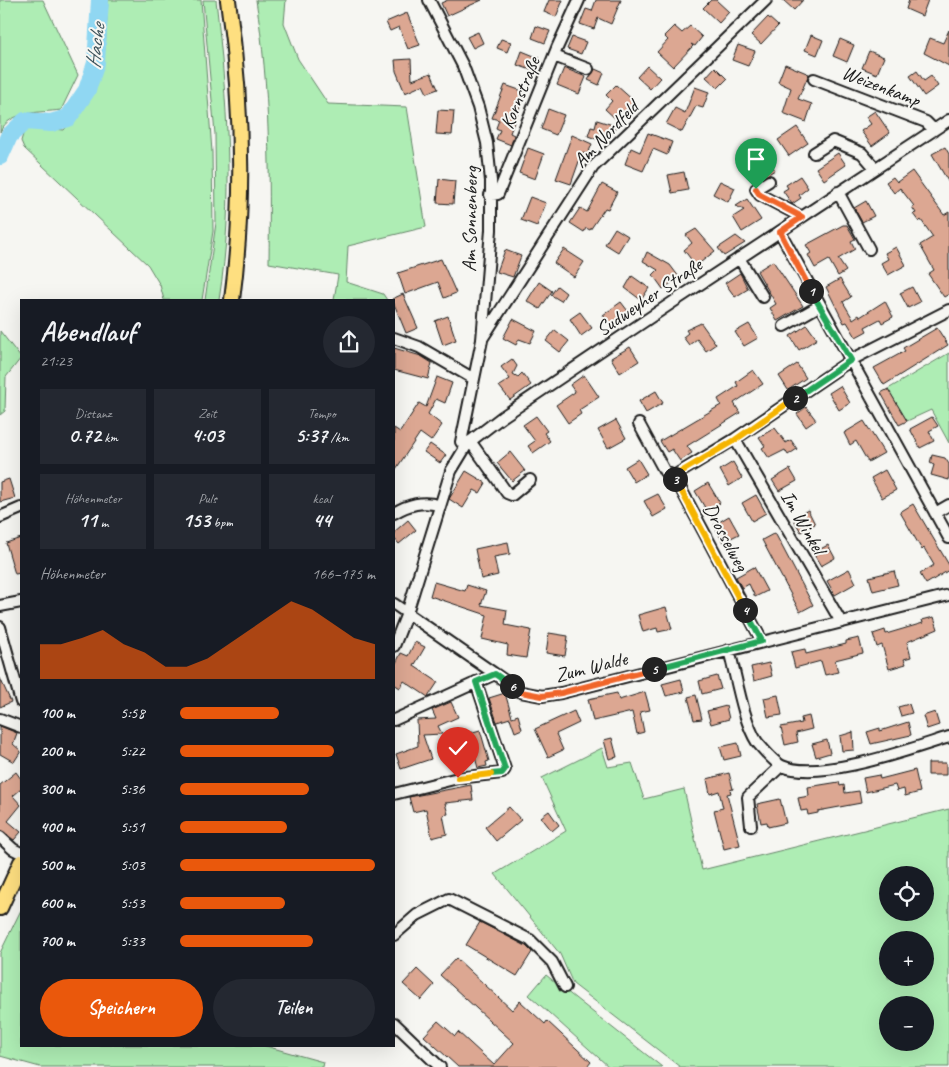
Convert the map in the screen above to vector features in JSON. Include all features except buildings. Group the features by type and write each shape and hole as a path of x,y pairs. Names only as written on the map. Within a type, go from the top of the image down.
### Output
{"main road":[{"path":"228,0 236,68 241,144 237,259 232,299"},
{"path":"0,908 20,864"}],"street":[{"name":"Am Sonnenberg","path":"428,0 463,66 478,108 487,143 491,230 482,340 461,442 468,444"},
{"name":"Kornstraße","path":"490,195 498,194 579,0"},
{"name":"Am Nordfeld","path":"482,340 593,167 766,0"},
{"path":"554,56 588,69"},
{"name":"Weizenkamp","path":"814,79 926,122 934,130"},
{"name":"Sudweyher Straße","path":"395,643 407,612 451,471 468,444 502,417 874,168 949,120"},
{"path":"814,153 833,141 862,153 874,168"},
{"path":"769,181 756,189 760,195 802,217"},
{"path":"838,192 869,250"},
{"path":"780,232 819,306 851,360 949,538"},
{"path":"739,258 763,297"},
{"path":"784,326 819,306"},
{"path":"674,476 735,440 851,360 949,310"},
{"path":"395,338 419,347 474,379"},
{"name":"Drosselweg","path":"639,424 665,472 674,476 762,641"},
{"name":"Im Winkel","path":"735,440 841,622"},
{"path":"468,444 507,493 512,495 530,480"},
{"path":"395,512 403,507 424,501 439,505"},
{"path":"935,513 949,505"},
{"path":"0,517 20,508"},
{"name":"Zum Walde","path":"395,605 521,692 542,696 561,693 949,595"},
{"path":"0,606 20,602"},
{"path":"0,627 20,698"},
{"path":"729,650 745,710 757,742 781,766 809,770 858,764 949,737"},
{"path":"395,720 495,674"},
{"path":"395,794 448,780 502,773 505,769 476,682"},
{"path":"0,718 20,727"},
{"path":"751,826 748,797 781,766"},
{"path":"0,837 13,850 20,853"},
{"path":"395,934 417,916 450,899 530,940 552,962 565,987"},
{"path":"395,1024 440,1067"}],"green space":[{"path":"0,0 43,0 78,75 61,110 35,112 18,116 5,125 0,132"},
{"path":"108,0 201,0 212,152 213,231 202,299 164,299 160,285 148,265 24,148 21,141 24,131 33,127 64,130 92,95 105,49"},
{"path":"203,0 216,0 228,150 227,225 219,299 205,299 216,223 215,134"},
{"path":"256,0 286,0 284,23 298,59 328,104 407,107 426,227 348,246 346,282 383,294 386,299 334,299 338,275 269,263 267,98"},
{"path":"0,331 20,359 6,377 5,411 0,415"},
{"path":"949,353 949,443 931,410 907,421 888,389"},
{"path":"602,748 608,767 632,763 644,799 684,789 702,870 949,809 949,1067 680,1067 573,984 560,954 495,874 566,831 542,778"},
{"path":"20,912 20,1047 269,1047 323,1062 322,1067 40,1067 0,1056 0,953"},
{"path":"546,975 662,1067 609,1067 529,995"}],"waterway":[{"name":"Hache","path":"0,156 9,136 25,121 51,123 68,118 87,90 96,63 100,0"}],"route":[{"path":"458,778 502,773 505,769 476,682 495,674 521,692 542,696 561,693 762,641 674,476 735,440 851,360 819,306 780,232 802,217 760,195 756,189"}]}
